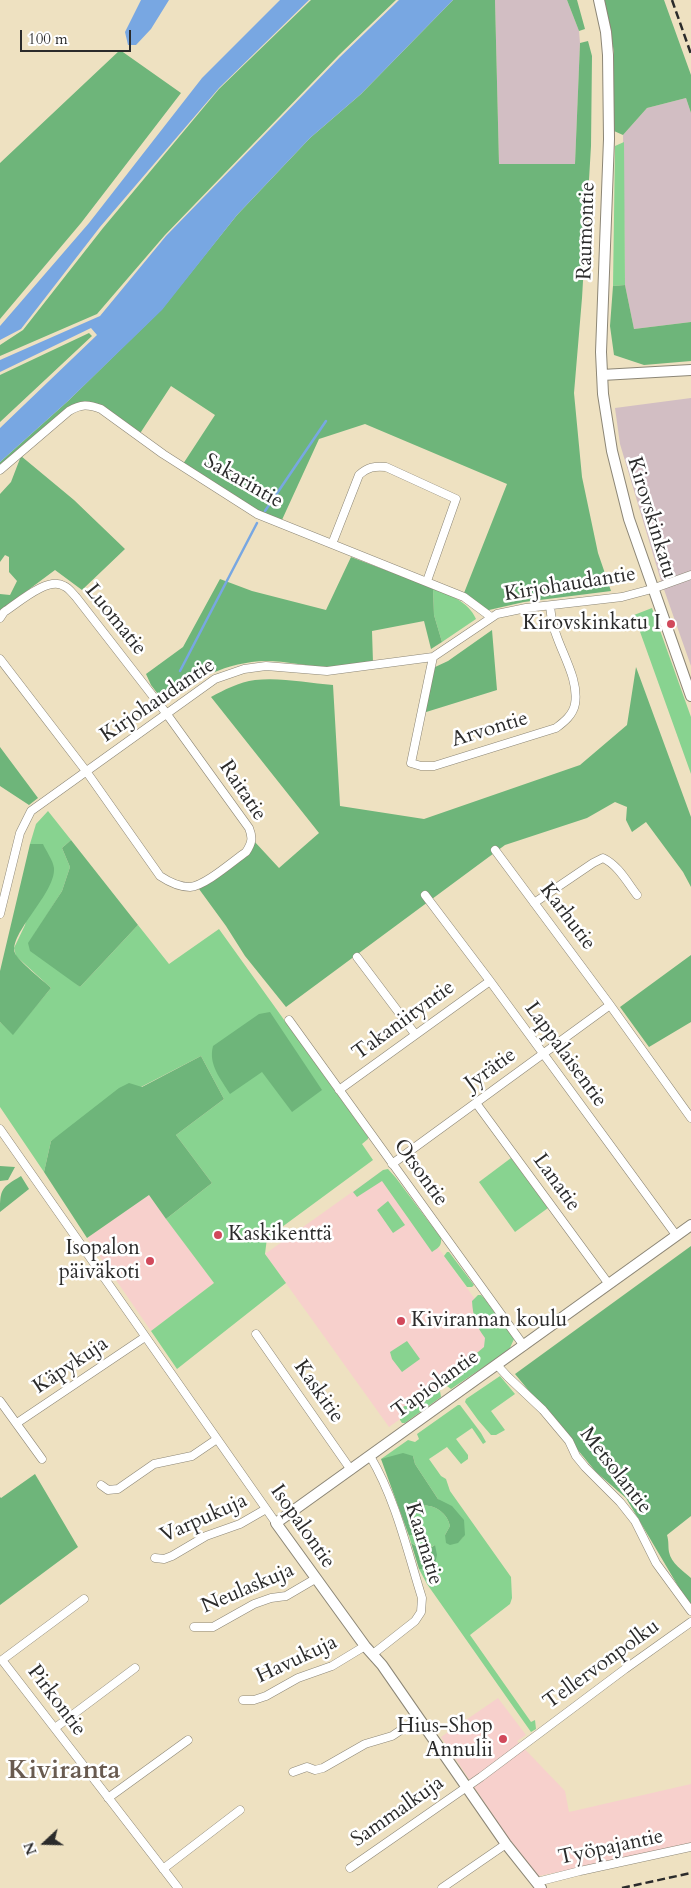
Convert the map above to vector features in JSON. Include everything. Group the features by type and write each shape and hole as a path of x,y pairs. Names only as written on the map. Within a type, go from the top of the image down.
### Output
{"street":[{"name":"Raumontie","path":"599,0 606,32 608,55 609,139 601,352 602,375"},
{"path":"602,375 691,370"},
{"name":"Kirovskinkatu","path":"602,375 607,427 622,499 691,696"},
{"name":"Sakarintie","path":"0,470 69,411 76,407 90,405 101,409 163,454 257,514 464,597 491,617"},
{"path":"332,544 359,475 366,468 375,466 386,467 456,499 427,581"},
{"name":"Kirjohaudantie","path":"0,914 20,833 30,811 215,679 244,669 266,666 327,671 433,657 491,617 511,610 606,600 652,589 691,575"},
{"name":"Luomatie","path":"0,618 4,612 45,585 54,582 64,586 76,597 166,713"},
{"name":"Arvontie","path":"433,657 411,763 421,766 434,766 556,728 566,721 571,713 575,705 575,694 572,679 556,634 550,606"},
{"path":"0,659 86,771"},
{"name":"Raitatie","path":"86,771 160,876 170,882 191,887 202,883 246,852 253,836 249,828 166,713"},
{"name":"Karhutie","path":"495,850 691,1118"},
{"path":"534,903 593,862 603,858 610,861 618,869 637,894"},
{"path":"0,878 9,880"},
{"name":"Lappalaisentie","path":"425,895 490,980 542,1055 676,1235"},
{"path":"357,957 415,1034"},
{"name":"Takaniityntie","path":"340,1090 490,980"},
{"name":"Jyrätie","path":"392,1164 610,1005"},
{"name":"Otsontie","path":"289,1020 524,1346"},
{"name":"Lanatie","path":"476,1103 608,1283"},
{"name":"Isopalontie","path":"0,1129 144,1337 315,1578 419,1718 506,1844 539,1885"},
{"name":"Tapiolantie","path":"276,1523 691,1225"},
{"name":"Kaskitie","path":"256,1334 351,1470"},
{"name":"Käpykuja","path":"17,1423 144,1337"},
{"name":"Metsolantie","path":"497,1365 543,1410 569,1441 576,1456 585,1468 620,1502 635,1521 656,1563 691,1610"},
{"path":"0,1401 42,1459"},
{"path":"101,1485 108,1490 118,1489 154,1464 192,1456 217,1439"},
{"name":"Kaarnatie","path":"370,1456 395,1509 422,1598 421,1612 414,1621 373,1654"},
{"name":"Varpukuja","path":"155,1558 172,1556 206,1536 240,1524 266,1509"},
{"name":"Neulaskuja","path":"194,1627 213,1627 254,1604 271,1598 286,1596 315,1578"},
{"name":"Pirkontie","path":"84,1599 2,1660 178,1888"},
{"name":"Tellervonpolku","path":"467,1786 691,1622"},
{"name":"Havukuja","path":"243,1700 254,1700 266,1696 298,1678 332,1666 365,1646"},
{"path":"55,1728 135,1668"},
{"path":"293,1772 307,1767 315,1770 322,1768 365,1744 392,1736 419,1718"},
{"path":"108,1798 188,1740"},
{"name":"Sammalkuja","path":"350,1868 467,1786"},
{"path":"163,1869 240,1810"},
{"path":"442,1888 506,1844"},
{"name":"Työpajantie","path":"539,1885 580,1871 689,1849 691,1847"}],"shaded area":[{"path":"495,0 567,0 579,31 580,43 575,164 499,164"},
{"path":"686,98 691,113 691,322 634,329 625,285 623,135 647,108"},
{"path":"691,398 691,666 661,581 620,444 615,408"},
{"name":"Kivirannan koulu","path":"383,1170 506,1343 389,1427 265,1254"},
{"name":"Isopalon päiväkoti","path":"149,1195 214,1283 151,1331 87,1238"},
{"path":"498,1698 526,1735 517,1741 565,1791 569,1812 691,1784 691,1845 534,1877 441,1737"}],"green space":[{"path":"311,0 396,0 339,55 165,235 97,314 0,356 0,345 23,330 103,228 219,89"},
{"path":"453,0 495,0 499,164 575,164 580,43 588,41 592,56 591,146 574,393 582,477 598,553 611,591 524,602 486,612 481,605 464,593 507,484 365,424 319,439 281,522 251,510 183,464 215,415 171,386 139,435 102,407 82,402 0,467 0,462 68,401 161,310 237,215 310,138 361,94"},
{"path":"567,0 577,0 585,29 579,31"},
{"path":"604,0 664,0 691,75 691,113 686,98 647,108 623,135 614,131 614,52"},
{"path":"120,50 181,93 81,223 0,319 0,163"},
{"path":"624,142 625,285 613,286 615,146"},
{"path":"625,285 634,329 691,322 691,361 644,365 614,355 610,326 613,286"},
{"path":"89,333 92,336 0,422 0,375"},
{"path":"21,456 74,500 125,549 82,590 55,570 0,611 0,594 10,595 17,581 9,572 9,557 5,555 0,562 0,494 11,482"},
{"path":"351,557 433,588 434,615 442,642 431,649 424,621 372,631 373,663 327,667 266,661 252,662 224,668 212,673 187,686 164,702 151,685 146,674 183,647 220,579 252,591 326,610"},
{"path":"433,588 464,603 476,619 442,642 434,615"},
{"path":"652,608 691,717 691,774 634,615"},
{"path":"492,630 497,690 423,713 433,668 448,661"},
{"path":"636,667 691,817 691,887 683,872 646,822 632,832 626,820 627,807 615,802 587,818 505,845 286,1007 245,956 199,889 247,854 254,841 279,868 319,833 211,697 243,683 265,679 333,685 340,806 424,819 580,765 627,725"},
{"path":"0,747 38,798 29,805 0,786"},
{"path":"48,811 71,840 62,848 70,867 62,891 29,943 80,987 138,925 169,964 219,929 368,1137 362,1144 373,1160 267,1238 265,1254 286,1283 177,1369 151,1331 214,1283 166,1219 212,1183 176,1135 224,1099 201,1056 141,1087 51,1141 44,1172 0,1107 0,1022 13,1034 51,988 16,956 14,948 25,925 43,844 30,844 36,824"},
{"path":"71,840 138,925 80,987 30,951 28,943 62,891 70,867 62,848"},
{"path":"30,844 43,844 54,868 53,878 41,901 18,935 15,953 26,966 51,988 13,1035 0,1022 0,971"},
{"path":"691,955 691,1022 649,1047 620,1007"},
{"path":"270,1012 322,1090 292,1112 262,1072 230,1094 216,1072 212,1059 213,1046 259,1014"},
{"path":"201,1056 224,1099 176,1135 212,1183 166,1219 149,1195 87,1238 44,1172 51,1141 119,1088 129,1083 142,1087"},
{"path":"511,1158 548,1208 515,1232 479,1182"},
{"path":"0,1166 15,1167 8,1180 0,1181"},
{"path":"388,1169 441,1238 440,1245 432,1252 382,1181 357,1197 353,1192 383,1170"},
{"path":"21,1176 29,1189 0,1212 0,1198 3,1190 9,1183"},
{"path":"388,1201 405,1225 393,1233 377,1210"},
{"path":"691,1246 691,1516 667,1535 672,1560 691,1578 691,1608 626,1498 596,1472 515,1374"},
{"path":"449,1252 474,1285 472,1287 467,1287 444,1256"},
{"path":"478,1295 484,1298 514,1339 509,1350 451,1389 447,1386 446,1379 484,1347 485,1338 477,1325 472,1307 472,1301"},
{"path":"407,1341 420,1359 402,1372 392,1359 390,1352"},
{"path":"500,1376 515,1394 491,1411 505,1430 496,1435 491,1435 465,1402 466,1399"},
{"path":"430,1389 440,1391 441,1397 405,1423 402,1423 400,1420 400,1409"},
{"path":"460,1405 486,1442 483,1444 472,1428 456,1439 468,1455 468,1459 461,1464 447,1447 429,1459 441,1476 446,1479 450,1491 511,1577 512,1598 510,1604 470,1635 531,1722 535,1720 536,1729 531,1732 427,1584 419,1569 424,1569 435,1545 423,1548 411,1543 409,1536 414,1534 415,1530 411,1510 423,1505 435,1508 445,1515 448,1520 450,1526 445,1535 457,1543 463,1537 415,1464 413,1456 381,1459 408,1440 415,1442 419,1439 417,1434"},
{"path":"403,1453 413,1456 415,1464 438,1499 452,1506 464,1520 465,1535 458,1543 450,1545 446,1543 445,1535 450,1526 445,1515 435,1508 423,1505 411,1510 415,1530 414,1534 409,1536 381,1459"},
{"path":"35,1474 78,1547 0,1605 0,1497"},
{"path":"411,1543 423,1548 435,1545 437,1555 435,1564 419,1569"}],"water":[{"path":"141,0 169,0 151,29 136,45 128,45 125,32"},
{"path":"280,0 309,0 219,88 100,227 21,329 0,340 0,326 89,223 202,78"},
{"path":"399,0 453,0 361,94 310,138 237,215 162,310 68,401 0,462 0,428 97,335 91,328 0,372 0,360 100,316 166,236 340,57"}],"waterway":[{"path":"265,511 326,421"},
{"path":"180,671 257,523"}],"railway":[{"path":"672,0 691,54"},
{"path":"622,1888 691,1873"}],"place":[{"name":"Kirovskinkatu I","path":"671,624"},
{"name":"Kaskikenttä","path":"218,1235"},
{"name":"Isopalon päiväkoti","path":"150,1261"},
{"name":"Kivirannan koulu","path":"401,1321"},
{"name":"Hius-Shop Annulii","path":"503,1739"}],"district":[{"name":"Kiviranta","path":"64,1772"}]}
